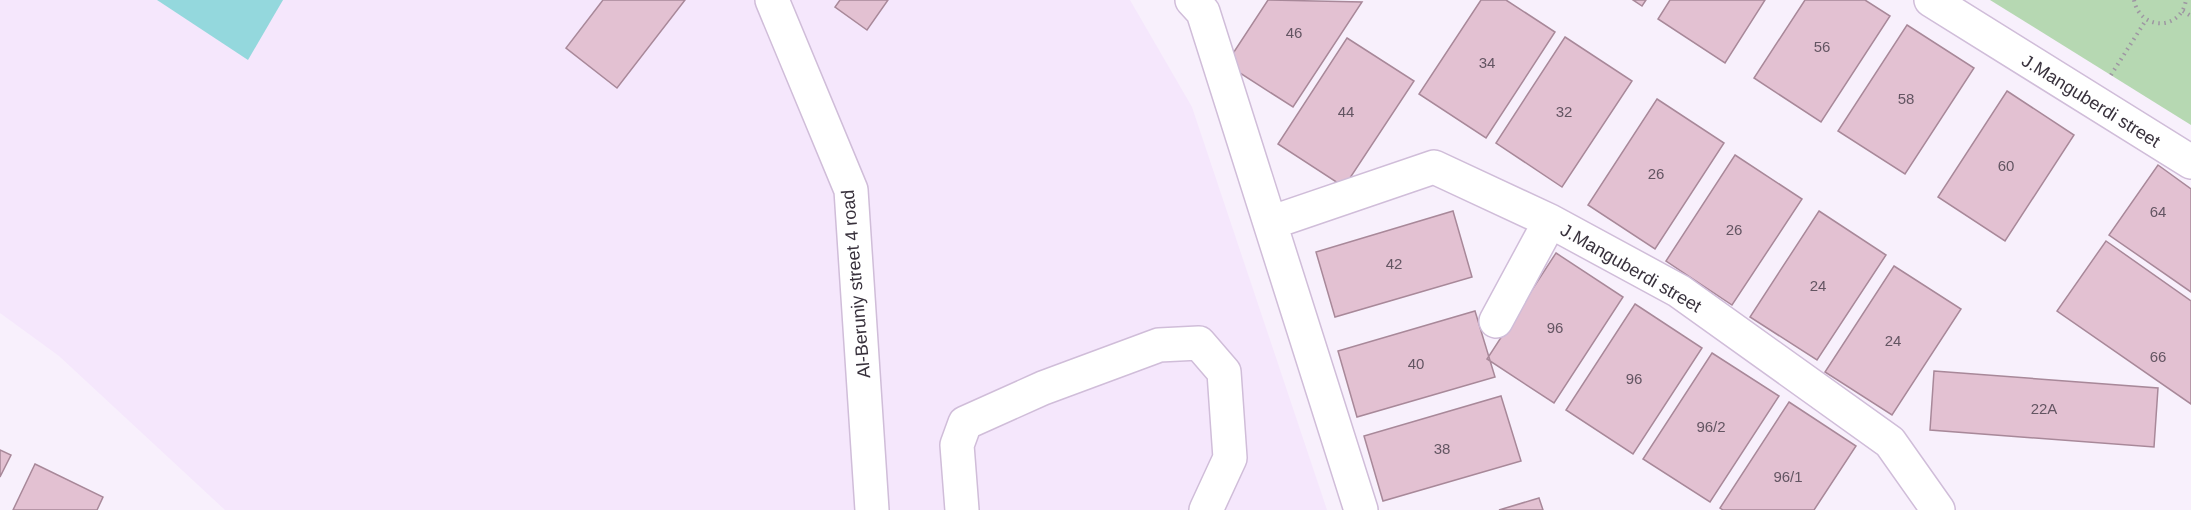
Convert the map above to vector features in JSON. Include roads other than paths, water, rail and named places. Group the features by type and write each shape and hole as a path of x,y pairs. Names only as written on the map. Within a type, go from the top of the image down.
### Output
{"street":[{"name":"Al-Beruniy street 4 road","path":"772,0 851,190 872,510"},
{"path":"1192,0 1203,12 1361,510"},
{"name":"J.Manguberdi street","path":"1931,0 2191,162"},
{"name":"J.Manguberdi street","path":"1270,223 1434,167 1550,221 1679,291 1890,442 1938,510"},
{"path":"1496,321 1550,221"},
{"path":"962,510 957,445 965,423 1043,388 1159,345 1199,343 1224,372 1230,458 1206,510"}],"water":[{"path":"157,0 283,0 248,60"}]}
